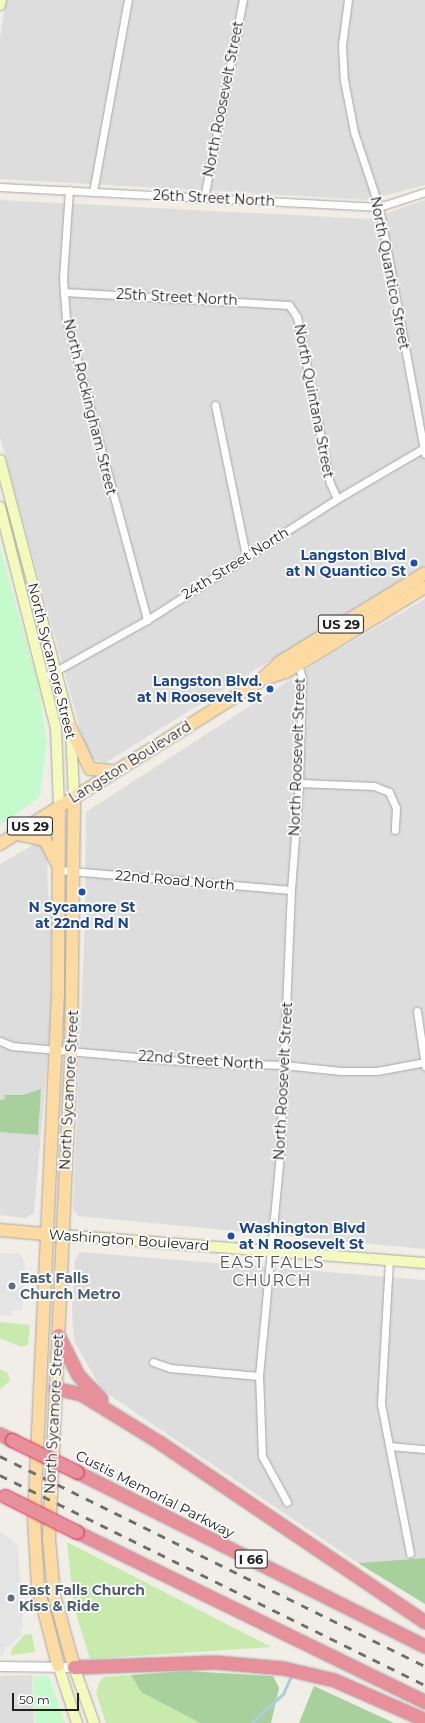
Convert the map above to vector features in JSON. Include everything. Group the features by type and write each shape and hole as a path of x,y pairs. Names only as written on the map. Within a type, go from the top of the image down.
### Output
{"highway":[{"path":"58,1335 86,1386 138,1430"},
{"path":"55,1388 81,1394 138,1430 425,1622"},
{"name":"Custis Memorial Parkway","path":"0,1434 425,1646"},
{"path":"3,1495 425,1702"},
{"path":"74,1666 215,1662 283,1668 334,1680 425,1720"}],"main road":[{"path":"0,5 1,0"},
{"name":"North Sycamore Street","path":"0,460 71,728 74,796 71,1051 55,1388 49,1553 57,1609 74,1666 94,1723"},
{"name":"North Sycamore Street","path":"0,507 46,677 56,728 59,807 56,1050 40,1385 35,1558 43,1613 77,1723"},
{"name":"Langston Boulevard","path":"0,844 74,796 295,659 425,573"},
{"name":"Langston Boulevard","path":"295,659 425,587"},
{"path":"71,728 90,769 114,772"},
{"path":"17,834 46,842 59,870"},
{"name":"Washington Boulevard","path":"0,1230 425,1263"},
{"path":"40,1385 55,1388"}],"street":[{"path":"93,192 128,0"},
{"name":"North Roosevelt Street","path":"204,198 243,0"},
{"name":"North Quantico Street","path":"348,0 342,45 344,80 354,132 379,207 424,451"},
{"name":"26th Street North","path":"0,187 379,207 425,192"},
{"name":"North Rockingham Street","path":"69,190 64,292 66,319 84,394 147,620"},
{"name":"25th Street North","path":"64,292 289,305"},
{"name":"North Quintana Street","path":"289,305 297,317 330,483 338,499"},
{"path":"215,405 246,556"},
{"name":"24th Street North","path":"46,677 147,620 338,499 424,451"},
{"name":"North Roosevelt Street","path":"287,1502 262,1456 259,1376 269,1250 280,1152 291,890 299,783 302,678 295,659"},
{"path":"299,783 374,786 389,792 396,808 395,830"},
{"name":"22nd Road North","path":"59,870 291,890"},
{"path":"417,1011 424,1063"},
{"name":"22nd Street North","path":"0,1042 56,1050 199,1062 284,1065 340,1071 377,1071 424,1063"},
{"path":"389,1260 380,1392 410,1553"},
{"path":"152,1362 170,1368 259,1376"},
{"path":"389,1446 425,1449"},
{"path":"0,1666 74,1666"}],"shaded area":[{"path":"6,0 425,0 425,185 368,200 0,179 0,38"},
{"path":"0,200 370,219 425,200 425,565 105,763 88,757 0,437"},
{"path":"425,599 425,1249 78,1216 73,1209 85,917 86,812 324,658"},
{"path":"40,844 47,851 48,894 52,909 50,1031 34,1213 25,1218 0,1215 0,864 33,845"},
{"path":"80,1252 425,1280 425,1558 358,1563 102,1390 74,1341 72,1312 75,1260"},
{"name":"East Falls Church Metro","path":"0,1253 20,1254 25,1262 22,1310 12,1310 12,1316 0,1315"},
{"name":"East Falls Church Kiss & Ride","path":"0,1531 18,1545 23,1627 19,1632 22,1634 10,1646 5,1647 4,1655 0,1655"},
{"path":"32,1675 34,1723 0,1723 0,1676"}],"green space":[{"path":"0,547 38,685 47,743 40,797 0,825"},
{"path":"41,1089 38,1135 0,1132 0,1100 5,1099 4,1095 23,1095"},
{"path":"0,1322 30,1325 28,1345 21,1347 0,1338"},
{"path":"0,1369 8,1373 10,1381 0,1389"},
{"path":"67,1542 271,1647 90,1659 74,1607"},
{"path":"425,1558 425,1604 358,1563"},
{"path":"32,1634 35,1652 11,1655 12,1649 24,1635"},
{"path":"186,1671 273,1676 279,1688 271,1723 200,1723 141,1692 131,1675"},
{"path":"131,1675 141,1692 200,1723 106,1723 96,1693 99,1683 104,1677"},
{"path":"46,1676 50,1679 65,1723 35,1723 33,1677"},
{"path":"314,1686 394,1723 299,1723"}],"waterway":[{"path":"251,1723 283,1694 290,1678"}],"railway":[{"path":"0,1456 425,1666"},
{"path":"0,1475 425,1685"}],"place":[{"name":"Langston Blvd at N Quantico St","path":"414,563"},
{"name":"Langston Blvd. at N Roosevelt St","path":"270,689"},
{"name":"N Sycamore St at 22nd Rd N","path":"82,892"},
{"name":"Washington Blvd at N Roosevelt St","path":"231,1236"},
{"name":"East Falls Church Metro","path":"12,1286"},
{"name":"East Falls Church Kiss & Ride","path":"11,1598"}],"district":[{"name":"EAST FALLS CHURCH","path":"272,1272"}]}
